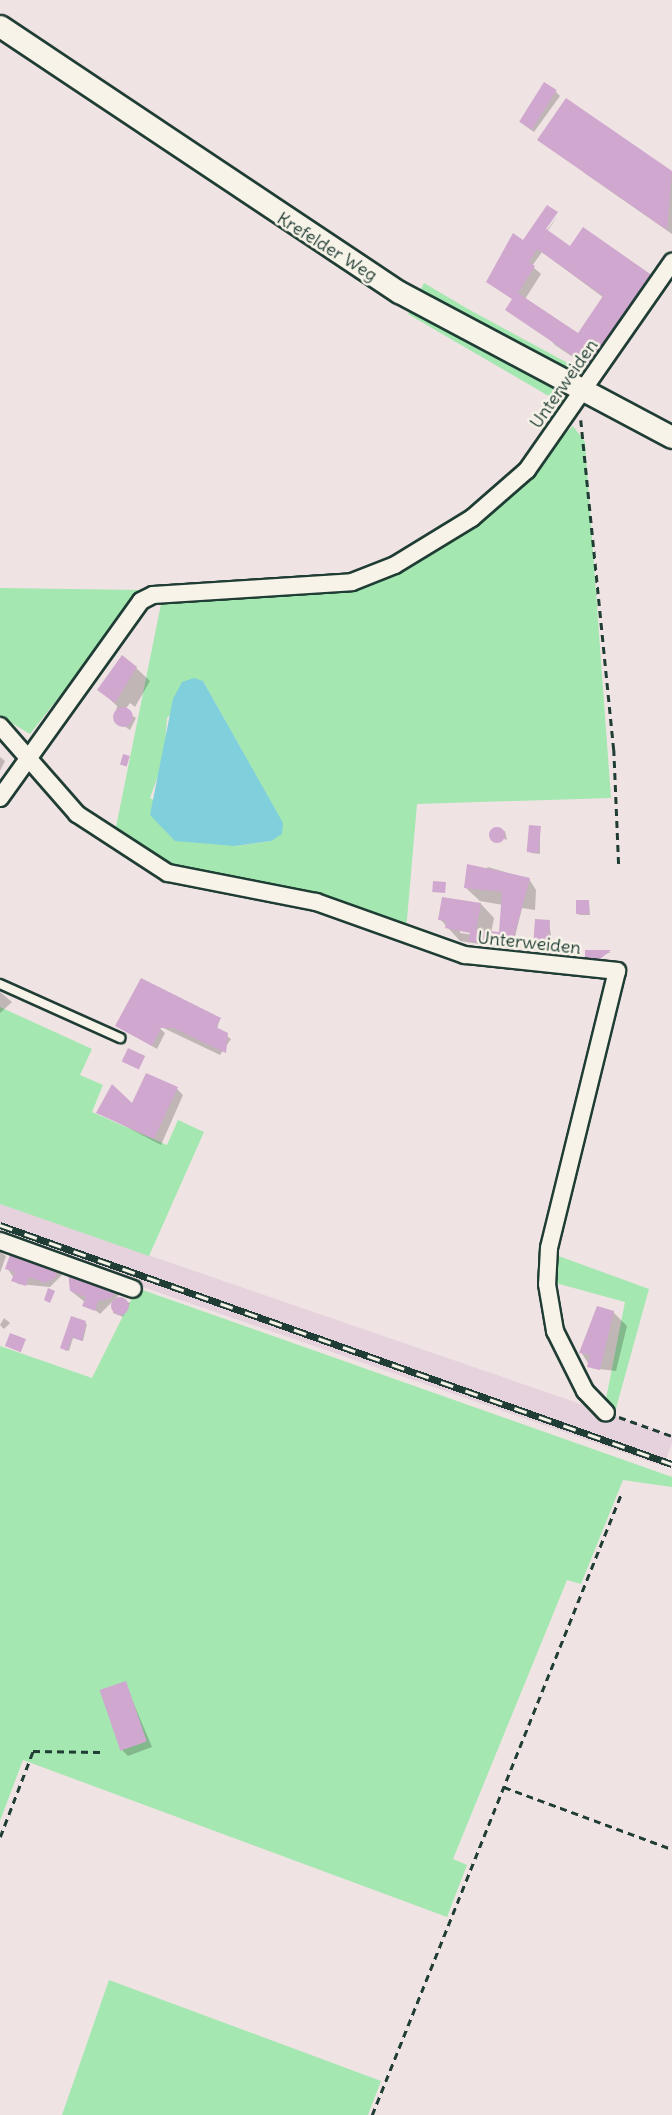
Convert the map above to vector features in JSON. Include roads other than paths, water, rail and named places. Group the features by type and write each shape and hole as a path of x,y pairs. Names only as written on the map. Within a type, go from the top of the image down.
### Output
{"street":[{"name":"Krefelder Weg","path":"0,26 302,232 575,398 672,437"},
{"name":"Unterweiden","path":"0,798 26,757 141,601 153,595 352,582 395,565 472,518 527,470 672,262"},
{"name":"Unterweiden","path":"0,726 77,814 168,873 316,902 466,955 617,971 549,1248 547,1284 555,1331 585,1391 606,1413"},
{"path":"0,1241 133,1289"}],"lane":[{"path":"0,984 120,1038"}],"water":[{"path":"194,678 203,681 283,823 282,834 271,841 235,846 175,841 150,815 173,699 182,682"}],"railway":[{"path":"0,1225 672,1464"}]}
